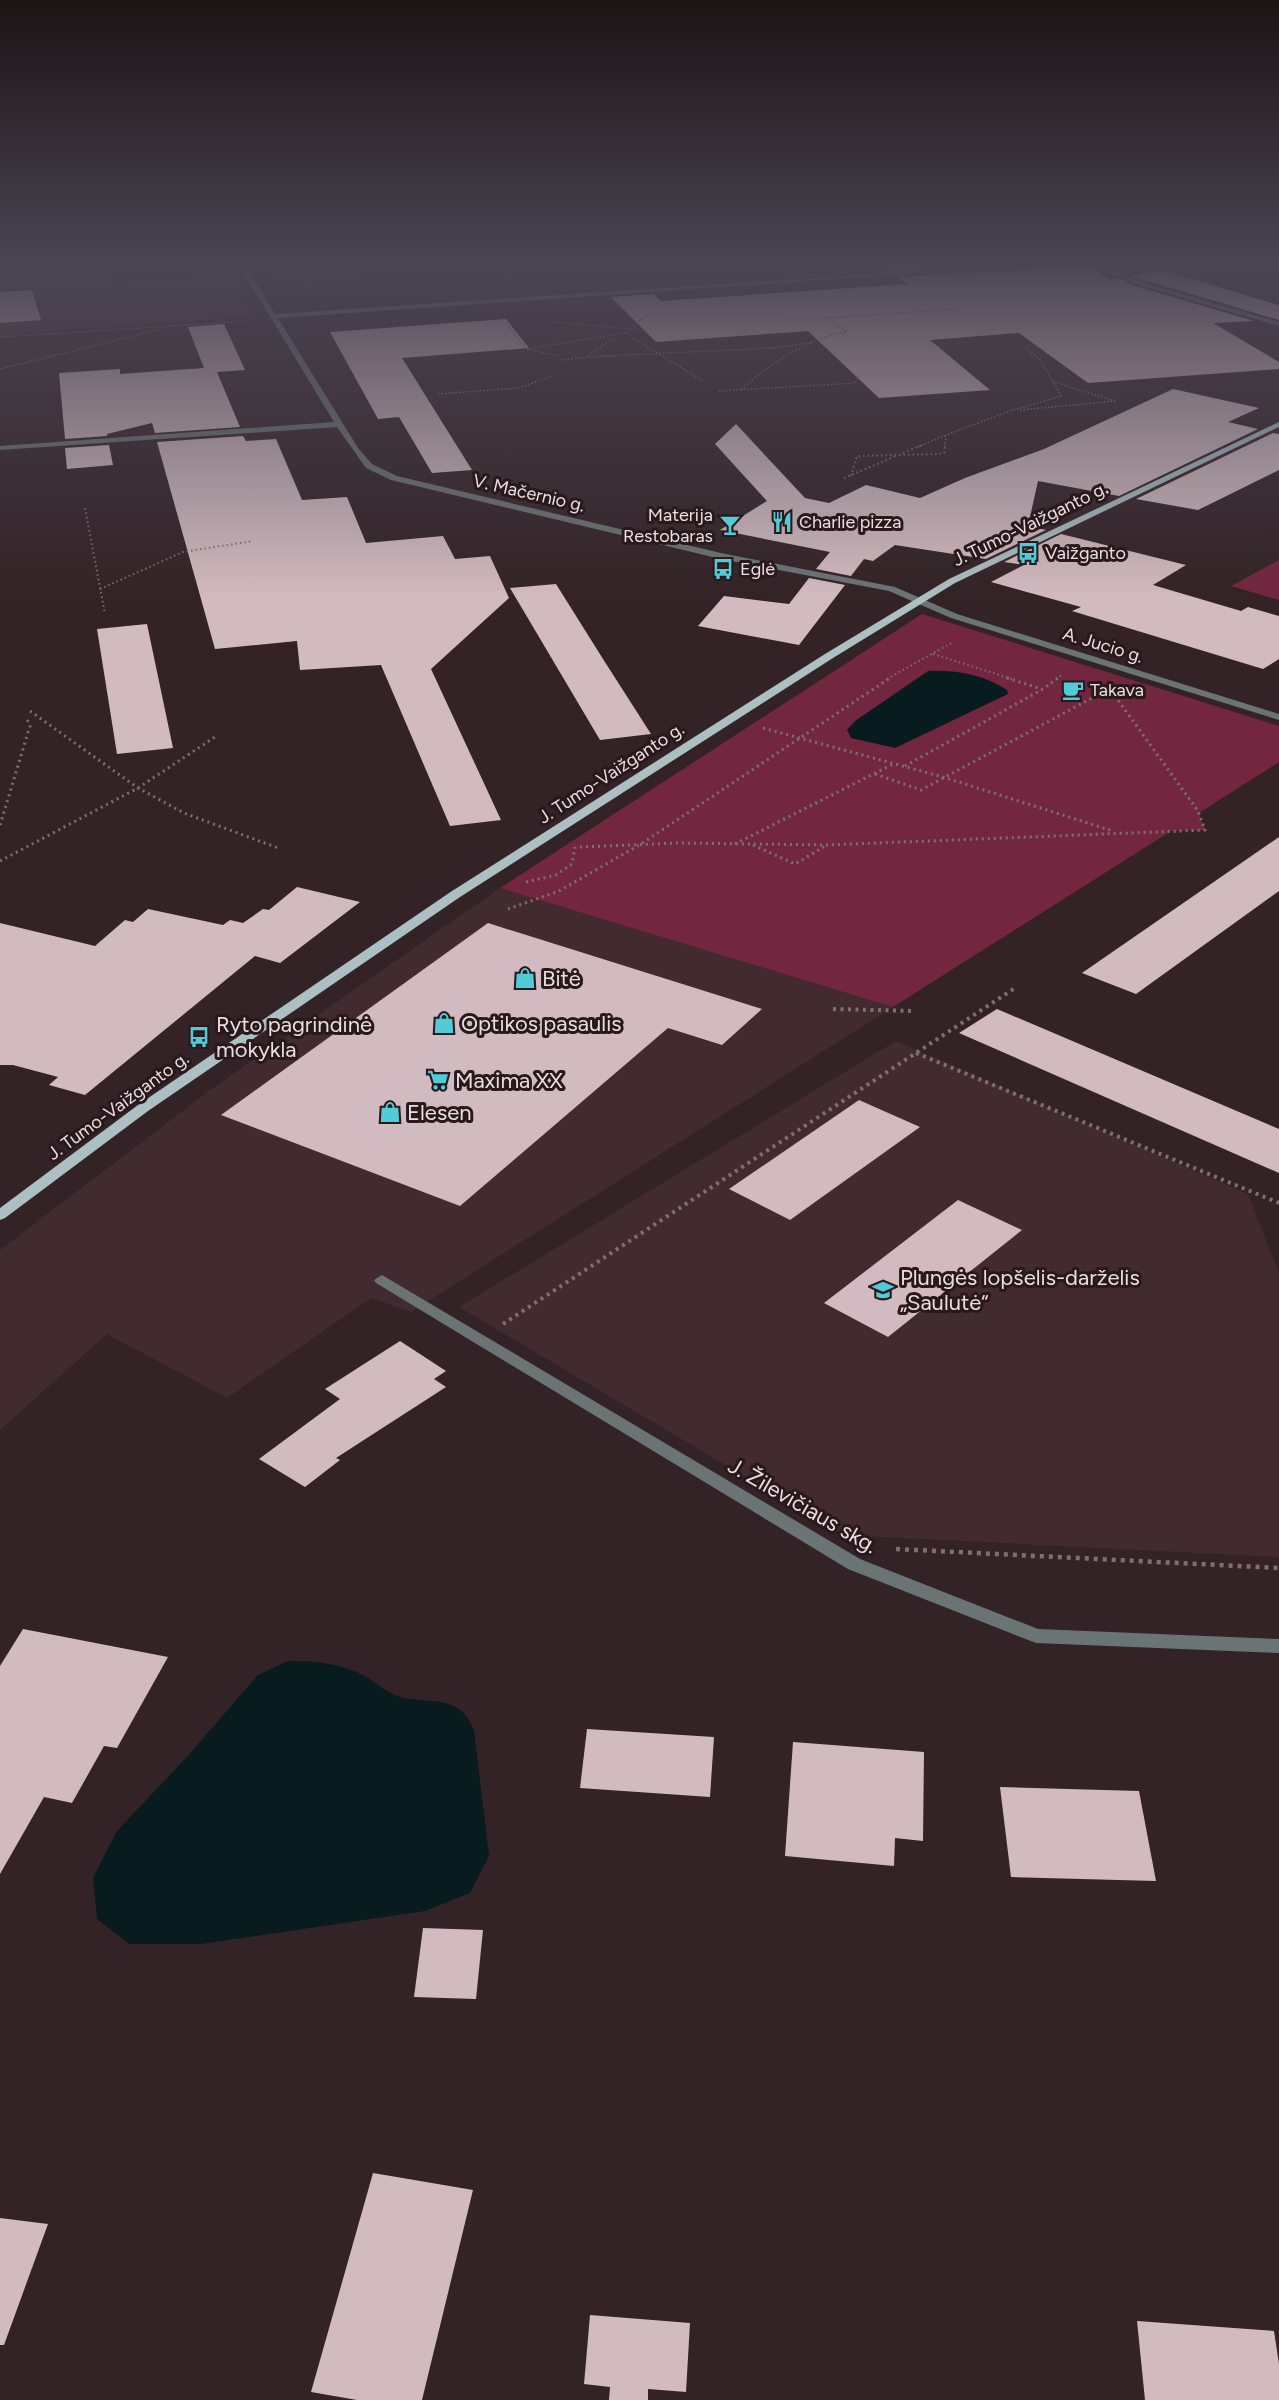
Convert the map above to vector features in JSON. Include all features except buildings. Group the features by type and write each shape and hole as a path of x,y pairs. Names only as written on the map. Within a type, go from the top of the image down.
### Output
{"main road":[{"name":"J. Tumo-Vaižganto g.","path":"0,1215 143,1108 456,894 919,600 952,581 1279,424"}],"street":[{"name":"V. Mačernio g.","path":"309,374 339,424 369,466 394,478 721,556 892,589 919,600"},
{"path":"0,448 339,424"},
{"name":"A. Jucio g.","path":"919,600 954,616 1279,717"},
{"name":"J. Žilevičiaus skg.","path":"382,1280 854,1564 1036,1636 1279,1646"}],"path":[{"path":"692,374 703,381"},
{"path":"741,389 758,374"},
{"path":"844,478 946,435 1010,411 1061,396 1049,374"},
{"path":"438,394 519,388 555,375"},
{"path":"719,391 772,390 855,383 859,376"},
{"path":"1010,411 1115,401 1054,382"},
{"path":"851,476 857,456 944,453 946,435"},
{"path":"85,508 105,614"},
{"path":"100,589 183,552 234,546 253,541"},
{"path":"508,909 559,891 641,844 796,737 907,666 962,637"},
{"path":"933,654 1042,689"},
{"path":"904,766 1042,689 1068,670"},
{"path":"875,774 921,790 1118,684"},
{"path":"575,847 641,844 827,845 1205,830 1198,811 1109,689"},
{"path":"30,711 138,788 184,813 278,848"},
{"path":"0,825 30,726 27,719"},
{"path":"769,721 759,727 943,777 1117,832"},
{"path":"0,861 138,788 215,737"},
{"path":"735,844 893,764"},
{"path":"518,887 527,882 556,875 572,864 575,847 585,841"},
{"path":"752,844 795,864 827,845"},
{"path":"480,1339 1015,988"},
{"path":"833,1009 915,1011"},
{"path":"916,1053 1279,1203"},
{"path":"884,1549 1279,1568"}],"shaded area":[{"path":"1279,560 1279,600 1231,586"},
{"path":"922,614 1279,726 1279,762 1199,813 1205,830 1171,831 893,1007 500,888"},
{"path":"928,671 959,672 979,677 1007,690 1008,694 895,748 851,738 847,730 855,721"},
{"path":"500,888 893,1007 411,1312 371,1298 227,1398 107,1334 0,1430 0,1250 210,1090"},
{"name":"Plungės lopšelis-darželis „Saulutė“","path":"896,1041 1248,1194 1279,1273 1279,1557 843,1535 459,1307"},
{"path":"288,1661 318,1662 346,1668 365,1676 400,1697 452,1705 468,1718 474,1730 489,1856 470,1893 425,1911 201,1944 129,1944 97,1919 93,1878 117,1831 185,1759 258,1675"}],"place":[{"name":"Charlie pizza","path":"782,522"},
{"name":"Materija Restobaras","path":"730,525"},
{"name":"Vaižganto","path":"1028,553"},
{"name":"Eglė","path":"723,569"},
{"name":"Takava","path":"1073,690"},
{"name":"Bitė","path":"525,978"},
{"name":"Optikos pasaulis","path":"444,1023"},
{"name":"Ryto pagrindinė mokykla","path":"199,1037"},
{"name":"Maxima XX","path":"438,1080"},
{"name":"Elesen","path":"390,1112"},
{"name":"Plungės lopšelis-darželis „Saulutė“","path":"883,1290"}]}
